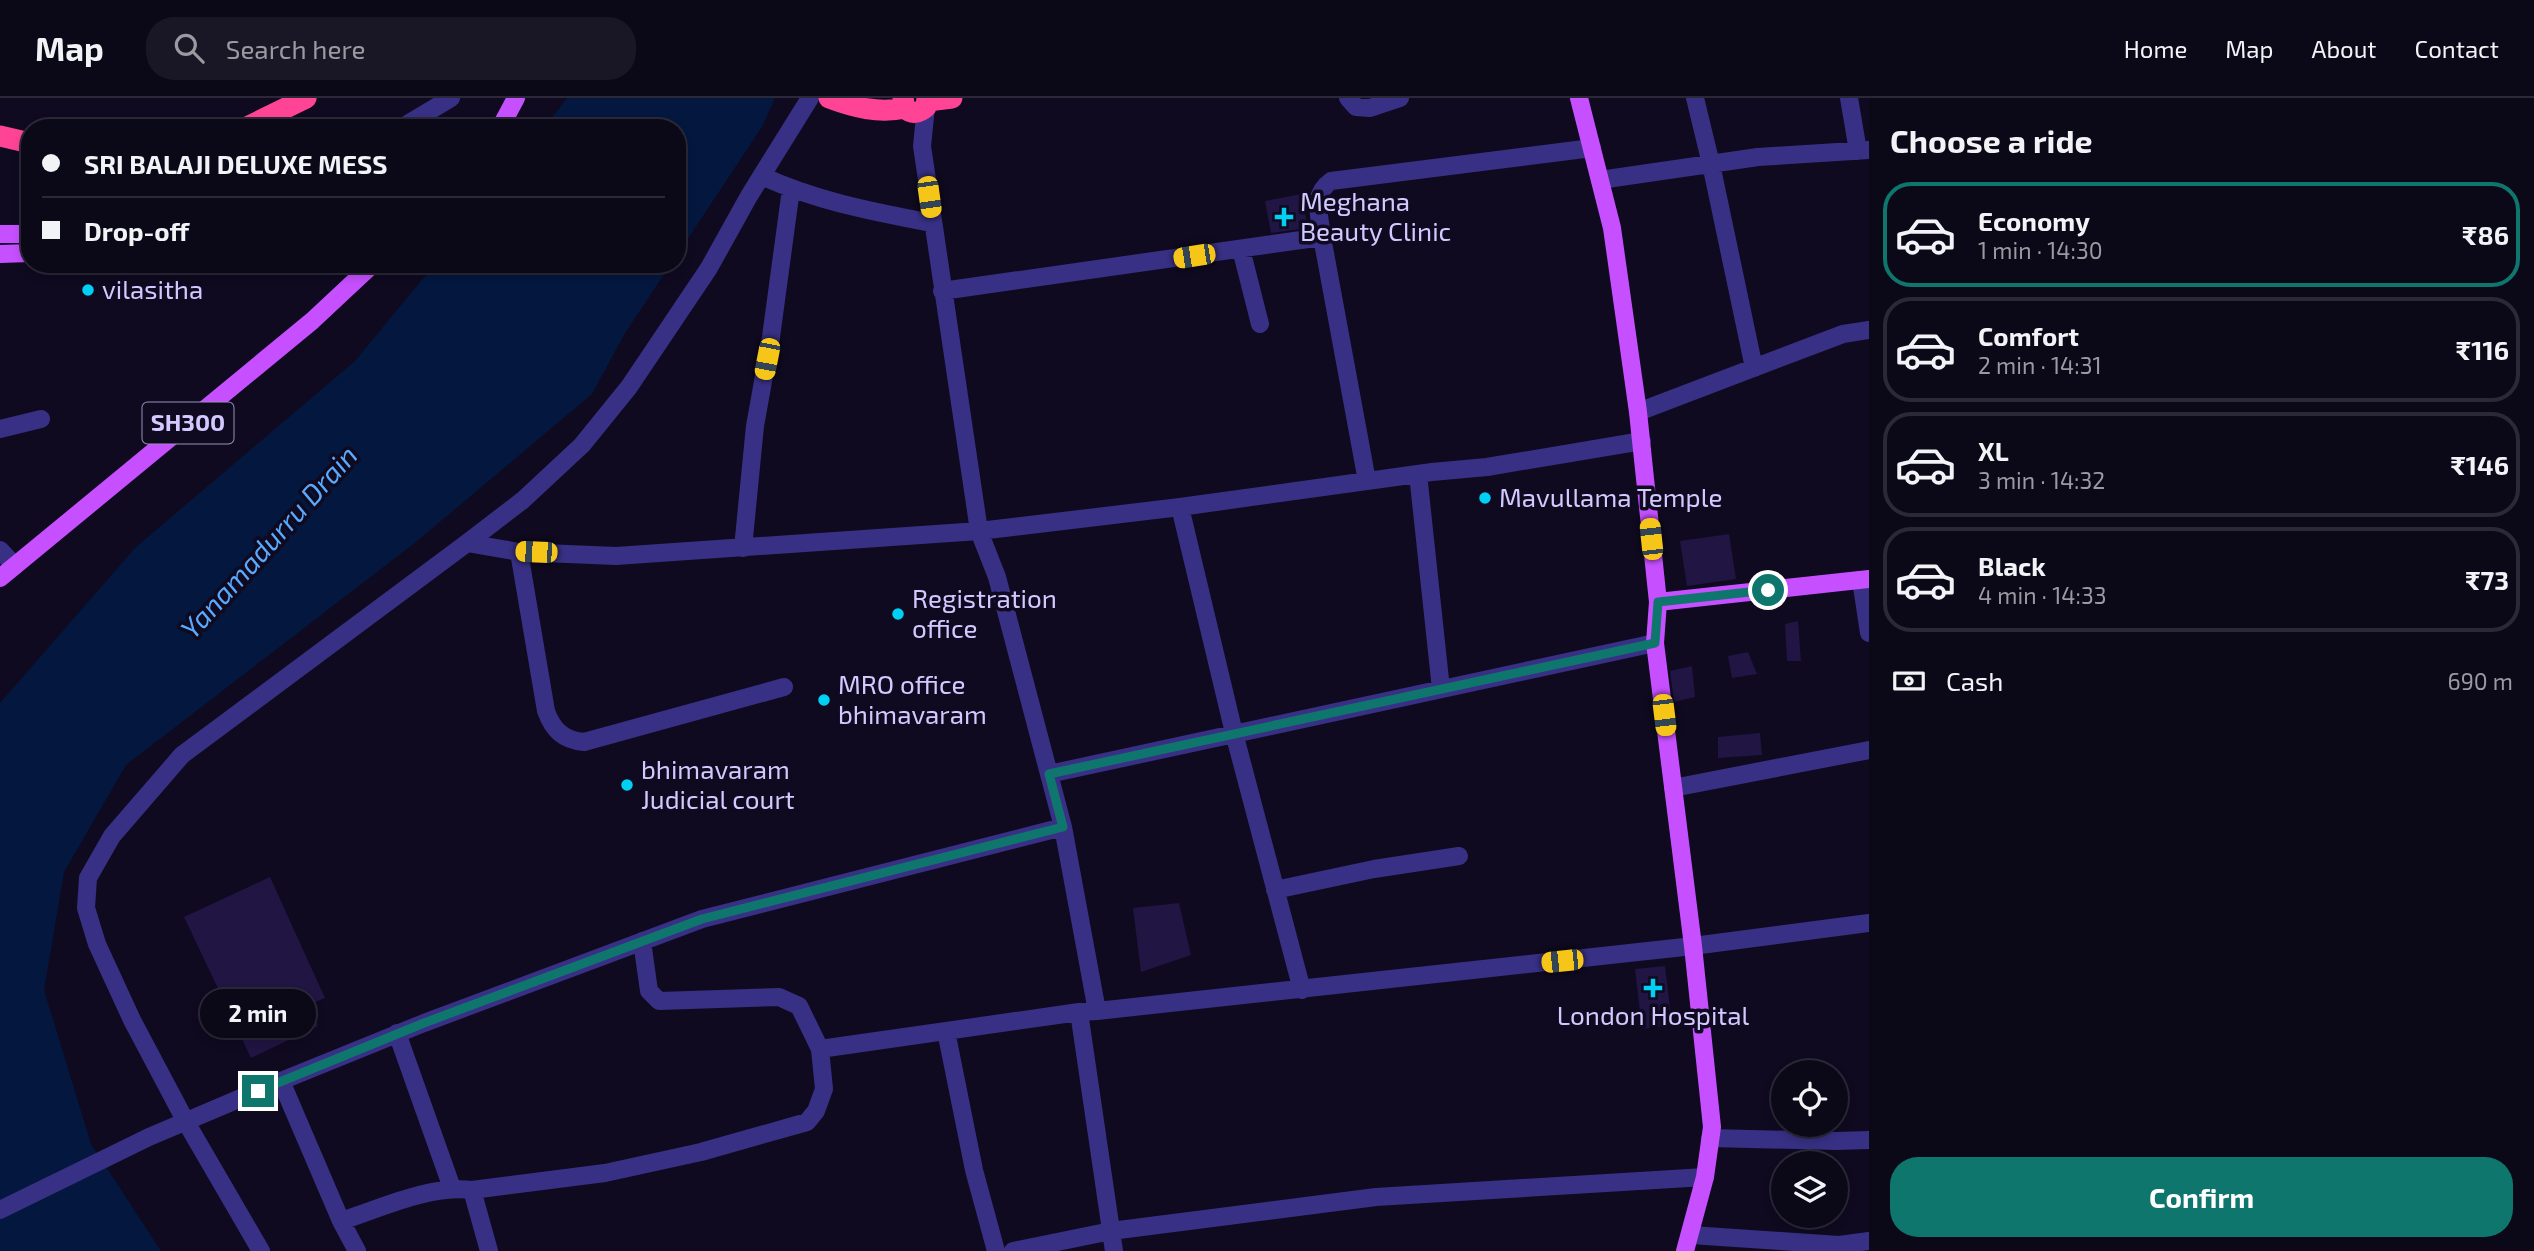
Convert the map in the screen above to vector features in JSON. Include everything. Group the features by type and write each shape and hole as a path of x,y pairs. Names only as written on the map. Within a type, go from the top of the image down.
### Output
{"highway":[{"path":"263,119 306,98"},
{"path":"828,98 853,107 883,103 916,104 952,98"},
{"path":"0,122 21,127"},
{"path":"0,136 21,141"}],"main road":[{"path":"505,119 516,98"},
{"path":"1580,98 1612,228 1642,441 1658,602 1655,643 1693,946 1712,1127 1705,1177 1688,1243"},
{"path":"0,234 21,234"},
{"path":"0,254 21,253"},
{"name":"SH300","path":"0,579 312,321 363,273"},
{"path":"1658,602 1865,579"}],"street":[{"path":"416,119 451,98"},
{"path":"261,1251 186,1122 132,1020 97,944 86,908 88,878 112,836 182,755 523,500 582,445 629,387 709,268 810,98"},
{"path":"1348,98 1356,107 1370,108 1400,98"},
{"path":"1695,98 1754,368"},
{"path":"1600,180 1758,157 1863,151 1849,98"},
{"path":"916,104 979,531 997,577 1063,827 1097,1011"},
{"path":"1367,481 1322,237 1318,196 1322,187 1331,181 1592,148"},
{"path":"762,176 791,189 932,223"},
{"path":"743,548 755,426 771,337 791,189"},
{"path":"942,291 1322,237"},
{"path":"1241,249 1260,324"},
{"path":"1638,412 1843,334 1869,331"},
{"path":"0,429 41,419"},
{"path":"467,543 519,552 616,556 979,531 1487,467 1642,441"},
{"path":"1418,474 1441,689"},
{"path":"1180,507 1234,733 1302,990"},
{"path":"0,550 15,566"},
{"path":"519,552 546,711 551,724 570,741 584,742 783,687"},
{"path":"1865,579 1869,633"},
{"path":"1049,774 1655,643"},
{"path":"1673,788 1869,750"},
{"path":"0,1210 149,1137 281,1081 397,1033 702,919 1063,827"},
{"path":"1275,890 1374,869 1459,856"},
{"path":"820,1049 1079,1012 1693,946 1869,923"},
{"path":"341,1222 401,1201 452,1188 472,1190 605,1173 701,1152 807,1122 816,1111 824,1089 820,1049 799,1006 779,997 659,1001 649,991 642,941"},
{"path":"1079,1012 1114,1251"},
{"path":"946,1031 974,1170 996,1251"},
{"path":"397,1033 452,1188"},
{"path":"281,1081 341,1222 357,1251"},
{"path":"1710,1138 1869,1140"},
{"path":"1013,1251 1111,1231 1376,1197 1705,1177"},
{"path":"472,1190 489,1251"},
{"path":"1688,1243 1839,1245 1869,1241"}],"water":[{"path":"567,98 775,98 762,127 686,241 686,119 551,119"},
{"name":"Yanamadurru Drain","path":"428,273 665,273 625,333 592,394 416,542 126,765 64,872 44,990 91,1144 161,1251 0,1251 0,703 136,547 355,361"}],"building":[{"path":"1301,194 1308,228 1271,233 1265,201"},
{"path":"1729,534 1736,579 1687,586 1680,541"},
{"path":"1798,621 1801,661 1787,661 1785,624"},
{"path":"1748,652 1757,674 1732,678 1728,656"},
{"path":"1692,666 1695,697 1674,702 1670,671"},
{"path":"1760,733 1762,755 1718,758 1718,737"},
{"path":"270,877 325,998 308,1005 318,1026 251,1058 184,917"},
{"path":"1179,903 1191,955 1141,972 1133,908"},
{"path":"1665,966 1672,1025 1642,1029 1635,969"}],"place":[{"name":"Meghana Beauty Clinic","path":"1284,217"},
{"name":"vilasitha","path":"88,290"},
{"name":"Mavullama Temple","path":"1485,498"},
{"name":"Registration office","path":"898,614"},
{"name":"MRO office bhimavaram","path":"824,700"},
{"name":"bhimavaram Judicial court","path":"627,785"},
{"name":"London Hospital","path":"1653,988"}],"route":[{"path":"258,1091 424,1023 702,919 1063,827 1049,774 1655,643 1658,602 1768,590"}]}
